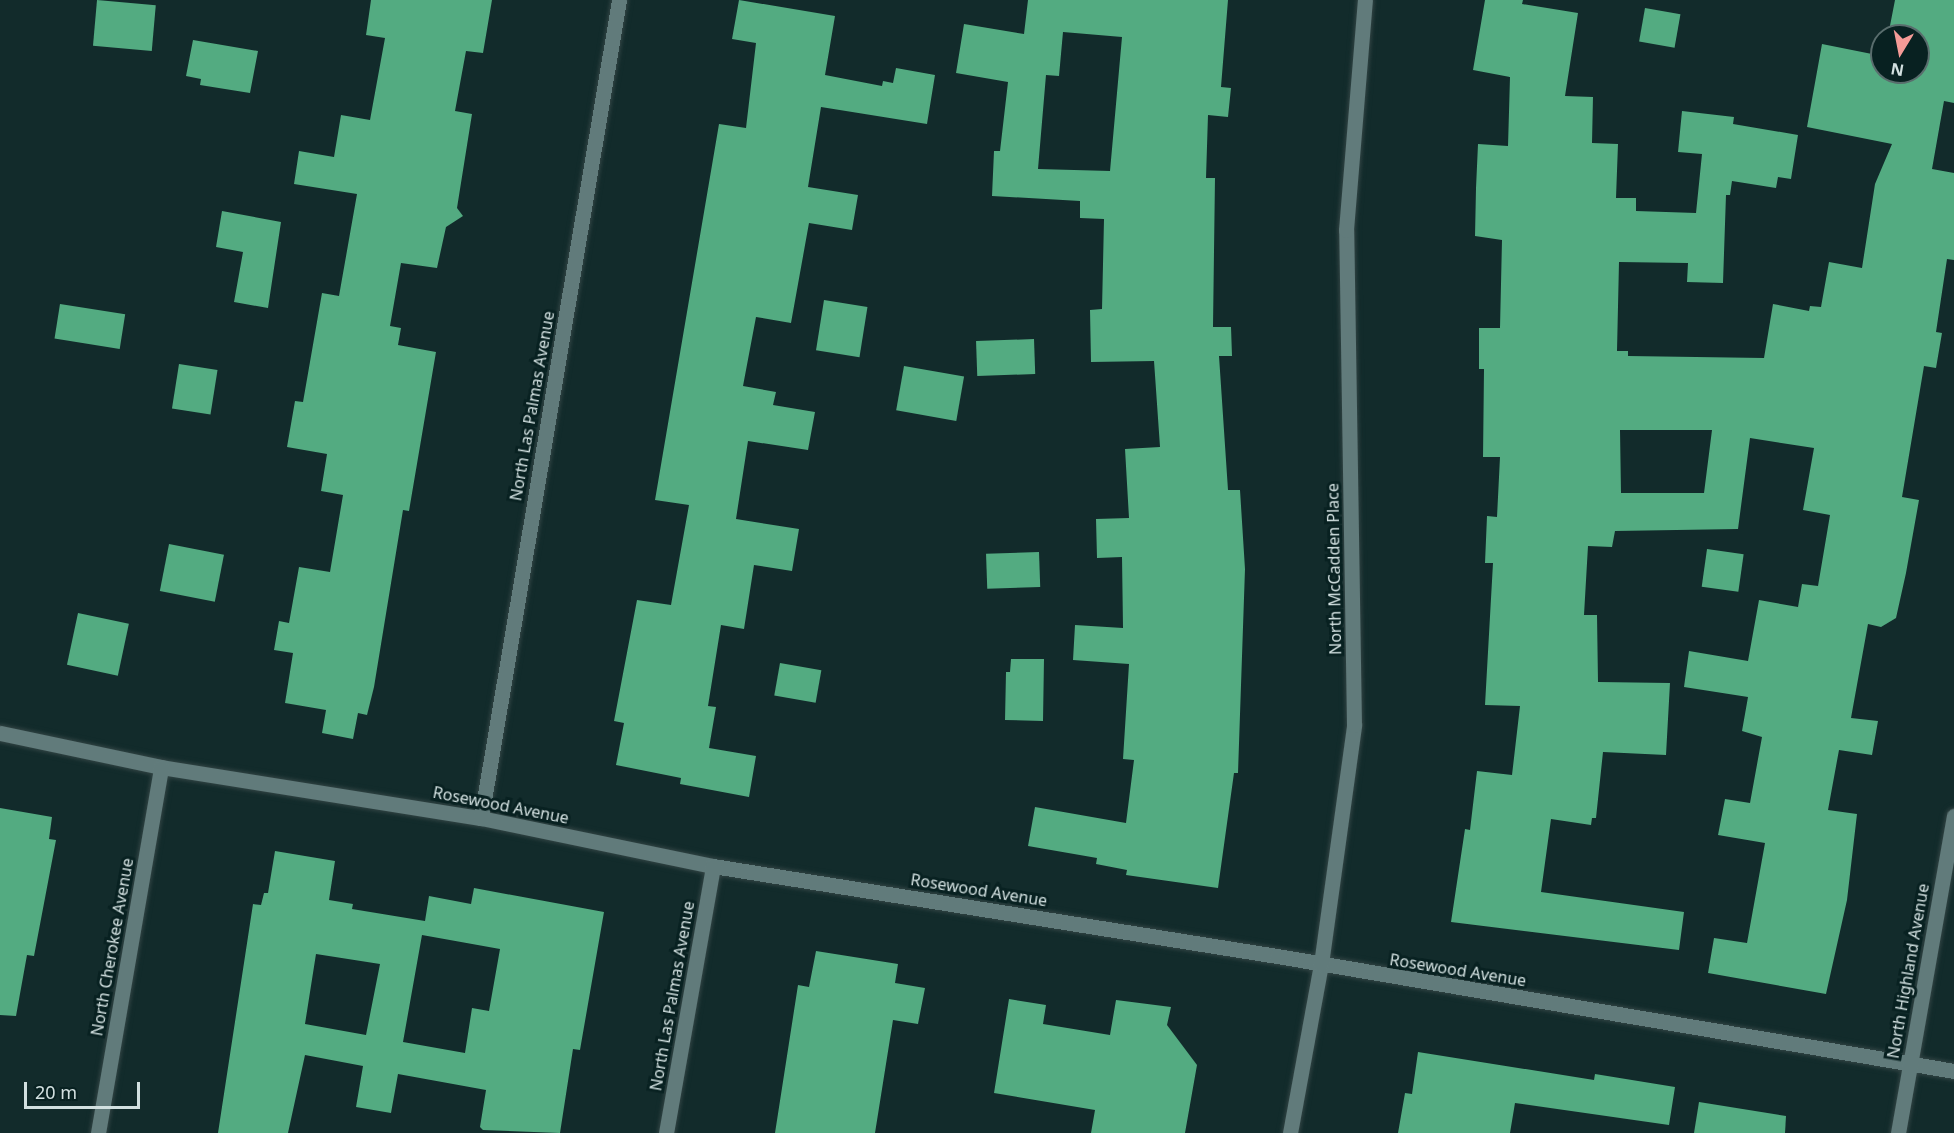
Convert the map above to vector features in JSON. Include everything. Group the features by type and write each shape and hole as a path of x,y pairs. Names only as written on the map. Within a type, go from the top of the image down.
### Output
{"street":[{"name":"North Las Palmas Avenue","path":"481,818 619,0"},
{"name":"North McCadden Place","path":"1290,1133 1321,964 1354,725 1346,230 1365,0"},
{"name":"Rosewood Avenue","path":"0,733 161,768 481,818 713,866 1321,964 1954,1071"},
{"name":"North Cherokee Avenue","path":"98,1133 161,768"},
{"name":"North Highland Avenue","path":"1898,1133 1954,816"},
{"name":"North Las Palmas Avenue","path":"666,1133 713,866"}],"building":[{"path":"97,0 156,5 152,51 93,46"},
{"path":"371,0 492,0 483,53 466,51 455,111 472,114 457,208 463,216 446,227 437,268 401,263 390,326 401,328 398,345 436,352 409,511 403,510 374,687 367,715 358,713 353,739 322,733 326,710 285,703 293,653 274,650 279,621 289,623 299,567 330,572 343,495 321,491 327,454 287,447 295,401 303,402 322,293 339,296 357,194 294,184 299,151 334,157 341,115 370,120 385,38 366,35"},
{"path":"739,0 835,16 825,75 882,86 883,81 893,83 896,68 935,75 927,124 821,107 808,187 858,195 852,230 809,223 791,323 756,317 743,386 776,392 773,405 815,412 808,450 748,441 736,519 799,529 792,571 754,565 744,629 721,625 708,706 716,707 709,748 756,756 749,797 680,784 681,778 616,765 624,723 614,721 637,600 671,605 689,505 655,500 719,124 746,128 756,43 732,39"},
{"path":"1028,0 1228,0 1221,87 1231,88 1228,117 1208,115 1206,178 1215,178 1213,327 1231,327 1232,356 1219,356 1228,490 1240,490 1245,569 1238,773 1234,773 1218,888 1126,875 1127,870 1096,864 1097,858 1028,846 1035,807 1126,823 1134,760 1123,759 1129,664 1073,660 1075,625 1123,628 1122,557 1097,558 1096,519 1129,518 1125,449 1160,447 1154,361 1091,362 1090,310 1102,309 1104,219 1080,218 1080,201 992,196 994,151 1000,151 1008,82 956,73 964,24 1024,34","holes":["1063,32 1122,37 1110,171 1038,169 1046,75 1059,76"]},
{"path":"1485,0 1523,0 1522,4 1578,13 1565,96 1593,97 1592,143 1618,144 1616,198 1636,198 1636,211 1696,213 1702,154 1678,152 1682,111 1734,117 1733,124 1798,135 1791,179 1778,177 1776,188 1732,181 1730,195 1726,195 1723,283 1687,282 1688,263 1619,262 1617,351 1628,351 1628,356 1764,358 1773,304 1809,311 1810,306 1821,307 1829,262 1862,268 1875,184 1892,144 1807,127 1822,44 1870,54 1870,84 1930,84 1930,24 1890,24 1895,0 1954,0 1954,103 1944,101 1932,169 1954,173 1954,260 1947,259 1936,332 1942,333 1936,368 1924,366 1902,497 1919,500 1896,618 1881,627 1868,624 1851,718 1878,721 1872,755 1839,750 1828,810 1857,814 1847,900 1826,994 1708,973 1714,938 1747,943 1765,843 1718,835 1725,799 1750,803 1762,737 1742,731 1748,697 1684,687 1689,651 1748,661 1759,600 1798,607 1802,584 1818,586 1830,515 1803,510 1814,448 1750,438 1738,529 1615,531 1612,547 1588,546 1584,615 1597,615 1598,682 1670,683 1666,755 1603,752 1596,818 1592,818 1591,825 1551,819 1541,892 1684,912 1679,950 1451,922 1465,829 1470,830 1477,771 1512,775 1520,706 1485,705 1493,563 1485,563 1487,516 1497,517 1500,457 1483,457 1484,369 1479,369 1479,328 1500,328 1502,240 1475,236 1478,144 1508,146 1510,77 1473,70","holes":["1620,430 1712,430 1704,493 1621,493"]},
{"path":"1645,8 1680,14 1675,48 1639,41"},
{"path":"193,40 258,51 250,93 200,85 201,79 186,76"},
{"path":"222,211 281,222 268,308 234,302 243,252 216,247"},
{"path":"824,300 867,307 859,357 816,350"},
{"path":"60,304 125,314 120,349 55,339"},
{"path":"1034,339 1035,374 977,376 976,341"},
{"path":"179,364 218,370 210,415 172,408"},
{"path":"904,366 964,377 956,421 896,410"},
{"path":"169,544 224,555 215,602 160,591"},
{"path":"1707,549 1744,554 1738,592 1702,587"},
{"path":"1039,552 1040,587 987,589 986,554"},
{"path":"78,613 129,624 118,676 67,665"},
{"path":"1011,659 1044,659 1043,721 1005,720 1006,672 1010,672"},
{"path":"780,663 821,670 816,703 774,695"},
{"path":"0,808 52,817 49,839 56,840 34,956 27,955 16,1016 0,1015"},
{"path":"275,851 335,861 329,900 353,904 352,909 425,921 429,896 471,904 474,888 604,912 580,1050 573,1049 560,1133 483,1130 480,1127 486,1090 398,1074 391,1113 356,1107 363,1066 305,1055 288,1133 218,1133 253,904 261,905 264,893 268,893","holes":["422,935 500,949 489,1011 472,1008 465,1053 403,1042","316,954 380,964 366,1035 305,1024"]},
{"path":"816,951 898,964 895,983 925,988 918,1024 893,1020 875,1133 775,1133 798,985 809,987"},
{"path":"1009,999 1046,1005 1043,1024 1110,1035 1116,1000 1171,1007 1167,1025 1197,1065 1185,1133 1091,1133 1095,1110 994,1093"},
{"path":"1418,1052 1594,1080 1595,1074 1675,1087 1669,1125 1515,1103 1510,1133 1398,1133 1405,1093 1412,1094"},
{"path":"1699,1102 1786,1116 1785,1133 1694,1133"}]}
